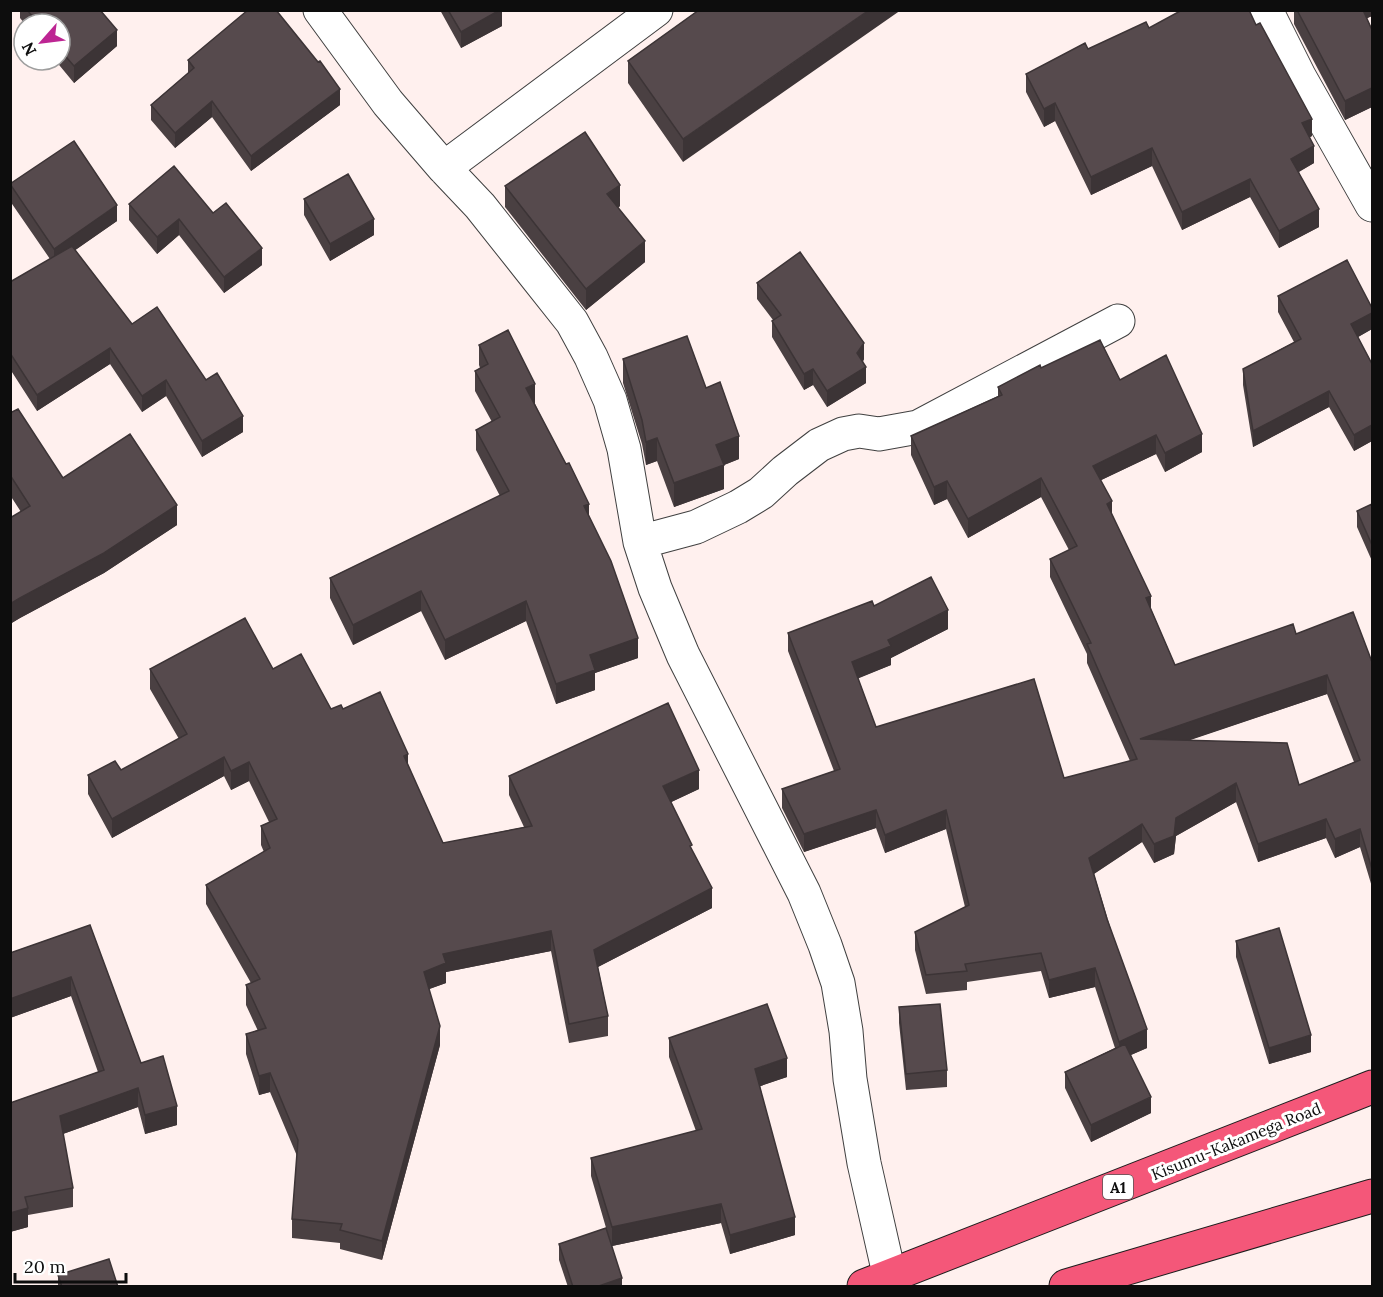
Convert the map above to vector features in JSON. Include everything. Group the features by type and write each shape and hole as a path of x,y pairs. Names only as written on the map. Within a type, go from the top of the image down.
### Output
{"highway":[{"name":"Kisumu-Kakamega Road","path":"877,1282 1372,1086"},
{"path":"1066,1287 1372,1196"}],"street":[{"path":"320,10 388,103 480,206 572,322 610,400 624,449 640,542 655,588 683,655 804,893 838,983 846,1031 850,1079 864,1163 877,1282"},
{"path":"444,168 656,10"},
{"path":"1266,10 1299,76 1372,205"},
{"path":"640,542 696,527 738,507 761,493 819,445 843,434 860,431 879,434 918,428 1118,321"}],"building":[{"path":"27,10 100,10 117,30 74,66 72,64 72,12 29,12"},
{"path":"248,10 276,10 318,62 320,61 340,89 251,156 212,101 175,133 151,105 194,68 188,60"},
{"path":"448,10 500,10 461,32"},
{"path":"699,10 869,10 683,139 628,61"},
{"path":"1182,10 1249,10 1256,25 1260,23 1312,119 1302,123 1314,146 1291,159 1319,209 1279,231 1250,179 1182,212 1152,148 1091,177 1055,103 1044,109 1026,74 1085,43 1088,49 1146,22 1149,28"},
{"path":"1297,10 1363,10 1372,30 1372,88 1345,101"},
{"path":"585,132 620,185 607,194 645,241 586,289 505,186"},
{"path":"74,141 117,205 54,249 10,184"},
{"path":"174,166 213,213 226,203 262,248 224,277 179,219 157,237 129,204"},
{"path":"348,174 374,219 330,244 304,199"},
{"path":"72,246 132,324 157,307 206,380 217,373 243,416 202,441 166,380 142,396 110,348 37,395 10,353 10,282"},
{"path":"800,252 864,343 857,353 866,367 827,391 813,369 804,374 772,321 781,315 757,283"},
{"path":"1347,260 1372,308 1372,313 1351,324 1372,364 1372,425 1354,435 1329,391 1253,431 1243,369 1301,339 1278,296"},
{"path":"508,330 535,384 526,388 566,464 569,463 589,504 584,506 611,561 638,638 590,655 595,670 556,684 526,601 445,640 421,591 353,625 330,578 509,491 476,430 500,417 475,371 488,364 479,345"},
{"path":"687,336 706,388 720,382 739,436 716,445 724,465 674,483 657,438 646,442 642,420 623,359"},
{"path":"1100,340 1120,380 1166,355 1202,434 1165,453 1156,435 1093,466 1112,501 1107,504 1151,596 1146,598 1175,665 1293,624 1296,634 1353,612 1372,662 1372,869 1360,829 1335,839 1326,819 1258,844 1236,783 1176,818 1174,836 1154,844 1142,824 1089,858 1107,919 1147,1029 1119,1042 1095,968 1049,980 1041,953 965,964 967,971 926,975 915,932 969,905 946,810 885,835 876,810 804,834 782,789 840,769 788,633 872,601 874,606 931,577 948,610 888,640 891,646 852,662 876,727 1034,679 1064,778 1137,759 1087,644 1091,643 1050,559 1077,546 1041,478 968,519 947,481 934,487 911,436 1002,395 998,387 1040,365 1041,368","holes":["1327,675 1360,760 1299,785 1287,743 1140,739"]},
{"path":"18,409 63,478 130,434 177,505 104,553 10,604 10,518 30,506 10,475 10,413"},
{"path":"1372,504 1372,545 1357,511"},
{"path":"245,618 273,669 301,654 331,709 341,705 343,709 380,692 408,754 404,756 443,843 532,826 509,776 668,703 699,770 663,786 712,888 594,950 608,1016 569,1024 551,931 443,954 446,963 424,972 440,1026 382,1241 340,1230 342,1224 292,1219 298,1140 270,1073 259,1076 246,1034 266,1028 246,985 260,979 206,885 270,848 261,826 277,819 249,762 231,771 224,757 112,819 88,775 115,761 121,770 187,734 150,669"},
{"path":"90,925 141,1063 163,1056 177,1106 145,1115 138,1088 60,1116 73,1188 25,1197 28,1208 10,1213 10,1103 104,1070 71,977 10,999 10,953"},
{"path":"1279,928 1311,1035 1269,1048 1236,941"},
{"path":"767,1004 787,1058 755,1069 795,1217 730,1235 721,1204 612,1227 591,1158 702,1129 669,1038"},
{"path":"940,1004 947,1070 906,1074 899,1007"},
{"path":"1125,1044 1151,1097 1091,1125 1065,1072"},
{"path":"606,1228 622,1278 596,1287 573,1287 559,1244"},
{"path":"109,1259 118,1287 62,1287 58,1275"}]}
